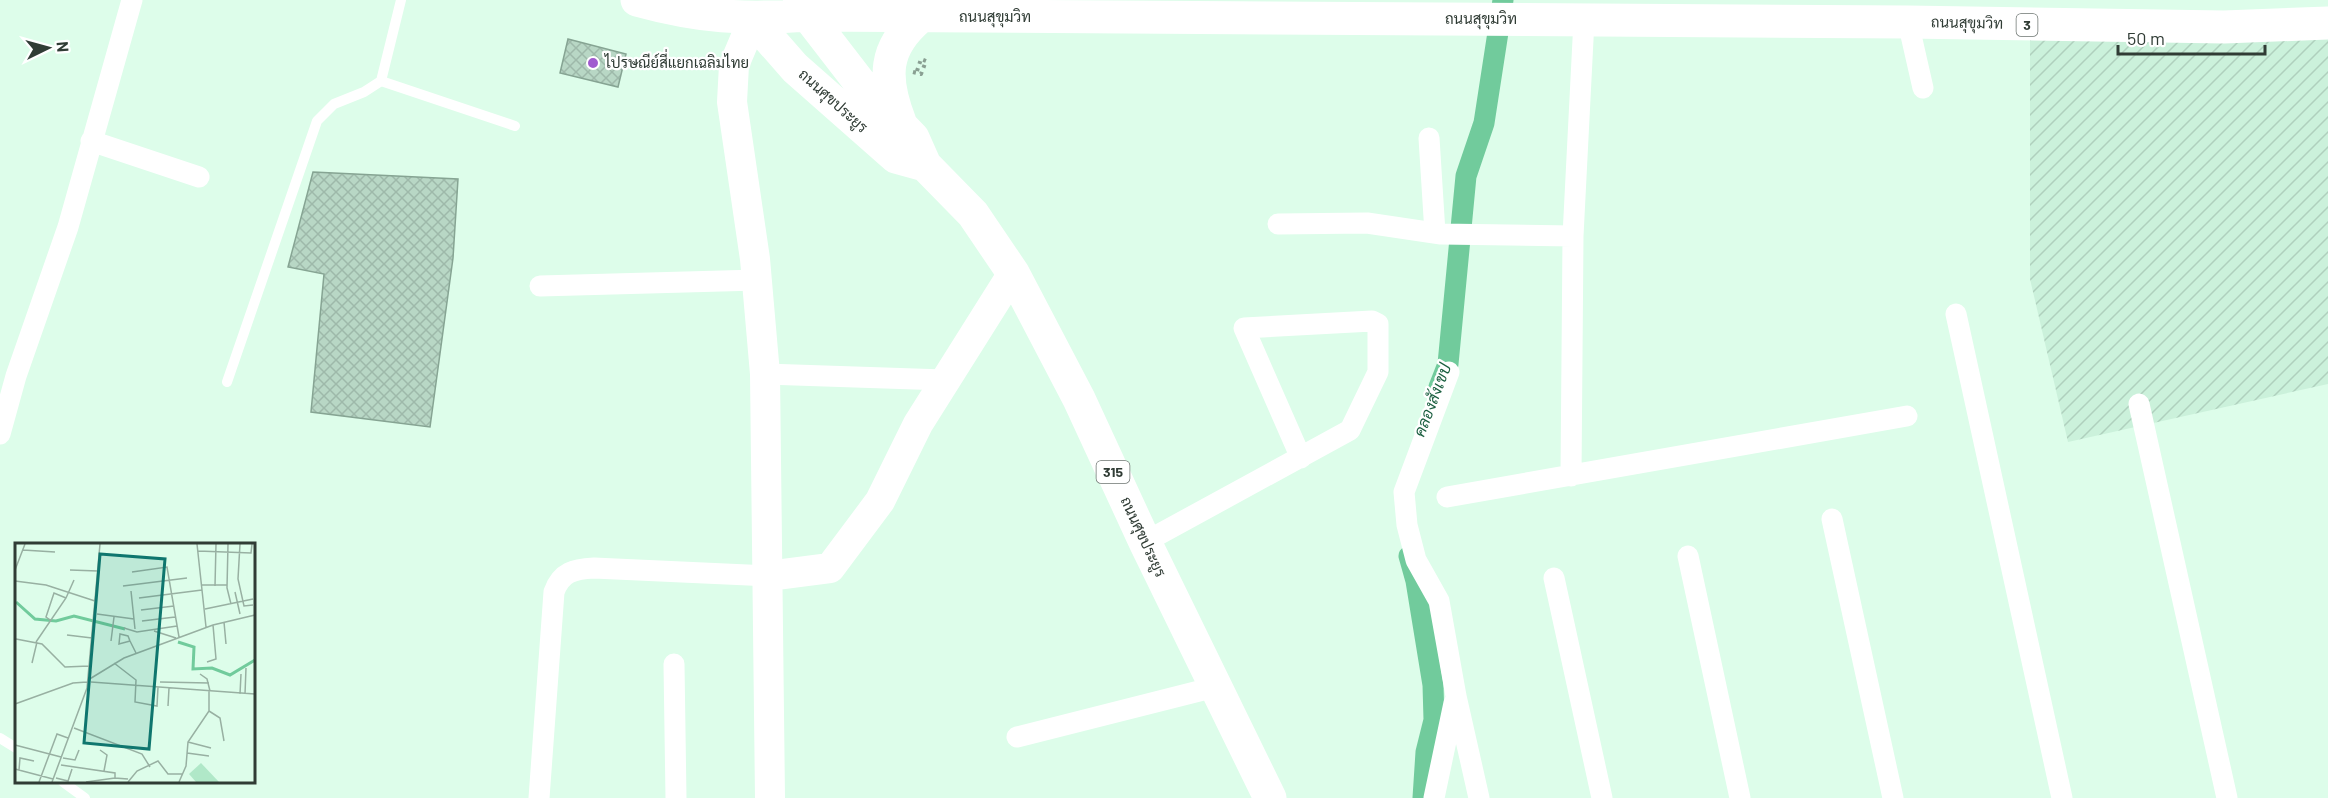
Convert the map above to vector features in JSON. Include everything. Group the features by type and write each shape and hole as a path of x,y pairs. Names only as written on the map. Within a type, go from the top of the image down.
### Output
{"main road":[{"name":"ถนนสุขุมวิท","path":"637,0 678,12 802,8 920,17 1584,20 1738,14 1908,22 2224,27 2328,23"},
{"name":"ถนนศุขประยูร","path":"802,8 860,83 913,138 925,165 972,214 1014,273 1079,399 1145,542 1270,798"},
{"name":"ถนนศุขประยูร","path":"753,10 795,68 896,157 925,165"},
{"path":"901,124 889,87 891,57 895,42 920,17"}],"street":[{"path":"0,434 16,376 68,227 132,0"},
{"path":"753,10 734,65 732,102 758,280 765,374 770,798"},
{"path":"1571,476 1573,236 1584,20"},
{"path":"1908,22 1923,88"},
{"path":"1429,138 1438,233"},
{"path":"92,141 199,177"},
{"path":"1278,224 1367,223 1438,233 1573,236"},
{"path":"539,798 554,592 558,579 574,569 594,567 768,576 830,568 880,501 918,424 1014,273"},
{"path":"540,286 758,280"},
{"path":"1956,314 2062,798"},
{"path":"1145,542 1301,458 1350,430 1378,372 1378,324 1372,321 1244,328 1301,458"},
{"path":"1449,372 1404,492 1407,525 1416,560 1438,601 1479,798"},
{"path":"765,374 945,380"},
{"path":"2139,404 2227,798"},
{"path":"1447,497 1907,416"},
{"path":"1832,519 1893,798"},
{"path":"1688,556 1740,798"},
{"path":"1554,578 1602,798"},
{"path":"674,663 676,798"},
{"path":"1017,736 1215,687"},
{"path":"1434,798 1456,696"}],"lane":[{"path":"226,382 317,120 334,104 364,92 381,81 401,0"},
{"path":"381,81 515,126"},
{"path":"0,738 15,747"},
{"path":"64,783 85,798"}],"path":[{"path":"915,76 921,59 926,61 921,74"}],"shaded area":[{"path":"2328,23 2328,384 2068,442 2030,279 2030,25"}],"building":[{"name":"ไปรษณีย์สี่แยกเฉลิมไทย","path":"568,39 626,54 618,87 560,73"},
{"path":"313,172 458,179 453,258 430,427 311,412 324,274 288,267"}],"waterway":[{"name":"คลองสังเขป","path":"1439,387 1448,364 1466,176 1484,123 1503,0"},
{"name":"คลองสังเขป","path":"1409,556 1416,581 1433,685 1434,720 1426,752 1423,798"}],"place":[{"name":"ไปรษณีย์สี่แยกเฉลิมไทย","path":"593,63"}]}
